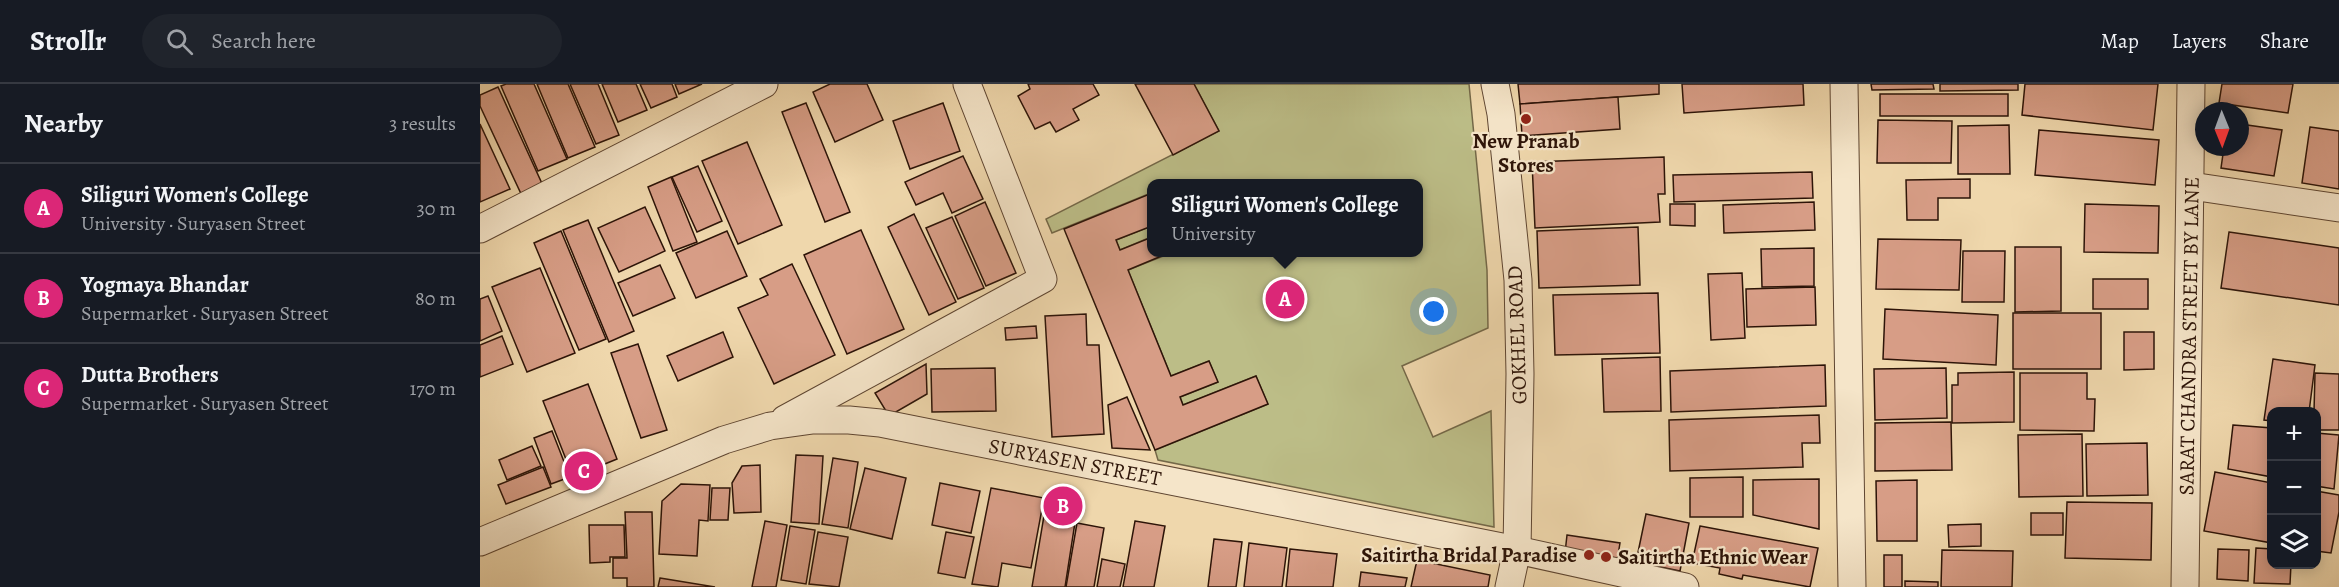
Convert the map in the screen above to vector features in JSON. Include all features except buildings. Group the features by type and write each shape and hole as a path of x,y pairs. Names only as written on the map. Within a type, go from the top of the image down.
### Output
{"street":[{"path":"480,229 764,84"},
{"path":"770,426 1043,279 967,84"},
{"name":"GOKHEL ROAD","path":"1495,84 1501,114 1518,280 1520,374 1517,550 1509,587"},
{"path":"1844,84 1852,587"},
{"name":"SARAT CHANDRA STREET BY LANE","path":"2185,587 2191,84"},
{"path":"2191,186 2339,208"},
{"name":"SURYASEN STREET","path":"482,541 724,440 770,426 813,420 849,420 880,423 1517,550 1685,587"}],"green space":[{"path":"1194,84 1469,84 1487,270 1488,328 1402,366 1433,437 1491,411 1494,527 1158,460 1155,450 1268,404 1256,376 1183,405 1180,397 1218,382 1209,361 1171,376 1128,270 1161,257 1423,257 1423,179 1147,179 1147,195 1052,233 1046,219 1219,131"},
{"path":"1147,228 1147,239 1120,250 1116,240"}],"place":[{"name":"New Pranab Stores","path":"1526,119"},
{"name":"Siliguri Women's College","path":"1285,299"},
{"name":"Dutta Brothers","path":"584,471"},
{"name":"Yogmaya Bhandar","path":"1063,506"},
{"name":"Saitirtha Bridal Paradise","path":"1589,555"},
{"name":"Saitirtha Ethnic Wear","path":"1606,557"}]}
